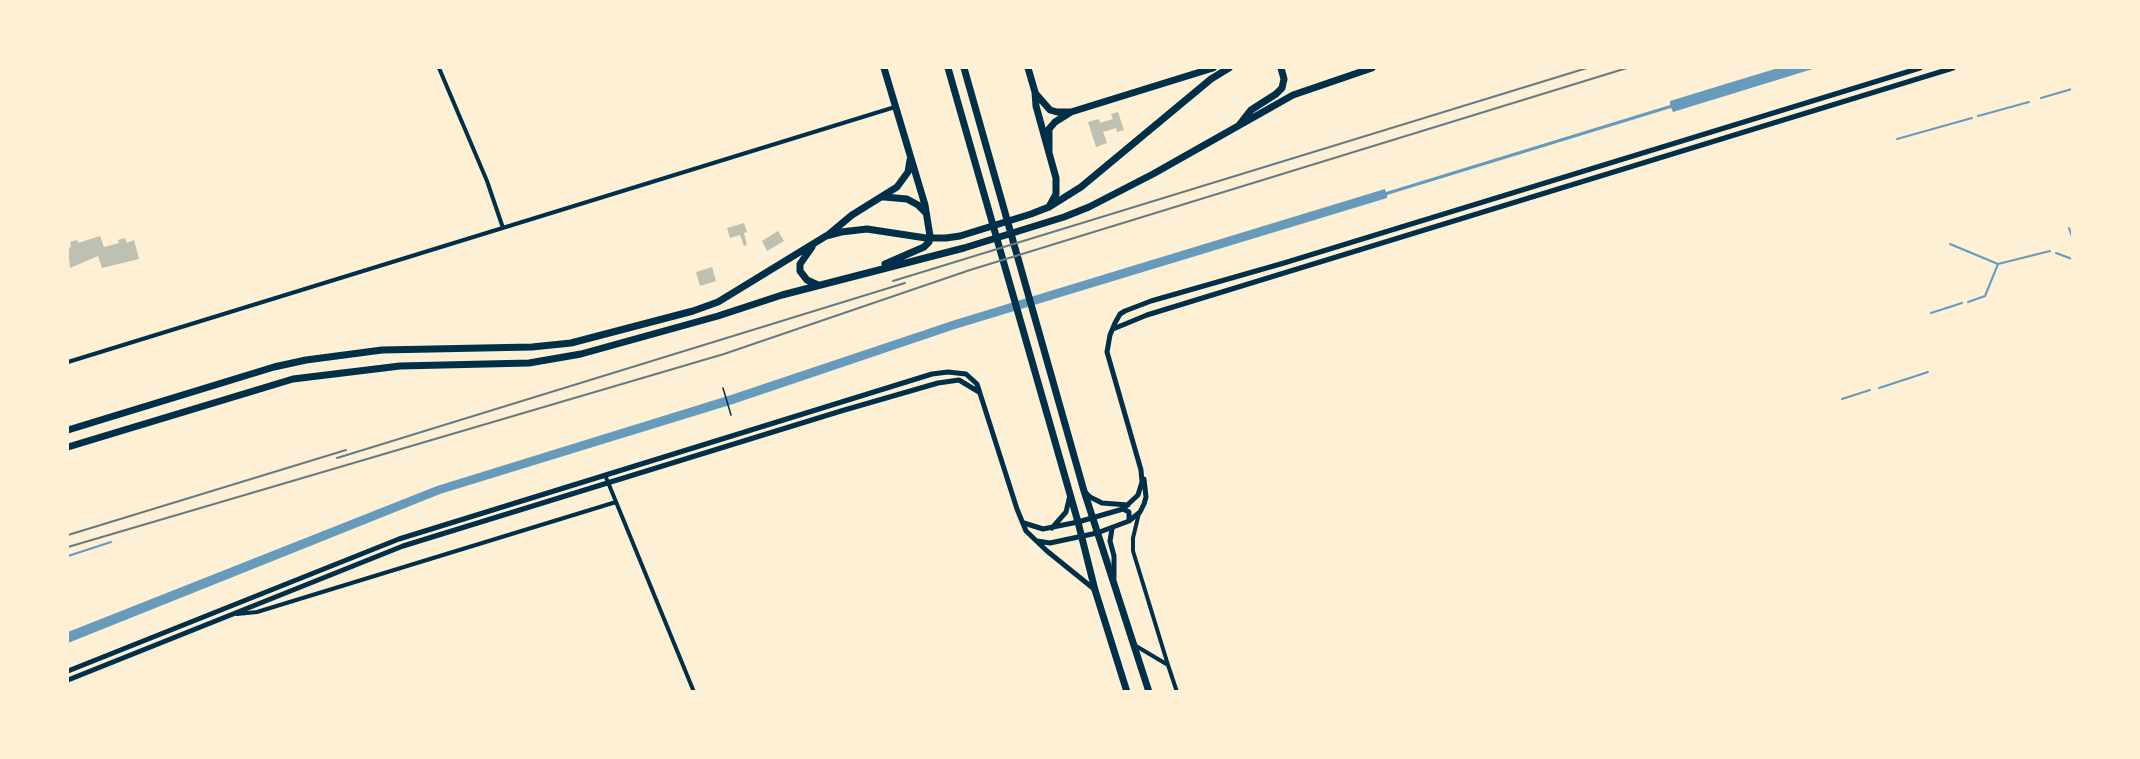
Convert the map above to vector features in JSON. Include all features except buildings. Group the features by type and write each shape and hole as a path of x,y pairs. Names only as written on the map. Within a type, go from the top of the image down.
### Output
{"main road":[{"path":"870,272 924,248 930,238 921,190 884,68"},
{"path":"948,68 1078,522 1095,590 1127,692"},
{"path":"964,68 1084,491 1149,692"},
{"path":"1030,68 1036,106 1057,187 1049,207"},
{"path":"1049,151 1049,129 1055,122 1071,112 1213,68"},
{"path":"826,236 849,230 867,229 930,238 960,236 1049,207 1090,181 1211,79 1229,68"},
{"path":"1238,126 1251,110 1282,88 1284,79 1281,68"},
{"path":"68,447 293,379 400,366 542,362 667,331 820,285 964,248 1089,207 1293,95 1372,68"},
{"path":"1035,92 1050,110 1071,112"},
{"path":"68,430 274,367 306,360 382,350 545,346 600,336 693,311 718,302 816,243 847,219 882,197 901,183 908,172 910,159"},
{"path":"882,197 907,199 925,212"},
{"path":"816,243 803,259 800,267 804,278 820,285"}],"street":[{"path":"439,68 487,181 503,228"},
{"path":"1177,692 1133,551 1133,538 1146,497 1145,484 1108,355 1107,344 1120,314 1151,301 1294,260 1920,68"},
{"path":"1112,329 1157,312 1953,68"},
{"path":"68,362 895,107"},
{"path":"68,670 399,539 938,373 956,372 972,378 980,393 1026,531 1095,590"},
{"path":"68,680 403,546 841,411 945,382 959,380 980,393"},
{"path":"1024,523 1038,529 1051,529 1126,507 1138,495 1142,482 1141,470"},
{"path":"605,475 694,692"},
{"path":"1084,491 1102,503 1126,507"},
{"path":"1051,529 1066,512 1070,495"},
{"path":"230,615 257,612 616,502"},
{"path":"1126,507 1129,512 1129,521"},
{"path":"1036,541 1050,543 1112,529 1129,521 1140,512"},
{"path":"1112,529 1110,541 1114,556 1114,586"},
{"path":"1134,645 1168,665"}],"path":[{"path":"723,388 732,415"}],"water":[{"path":"1778,68 1816,68 1673,112 1671,108 1387,195 1387,198 955,329 733,404 440,494 68,643 68,632 437,486 731,395 955,320 1385,189 1386,192 1670,105 1670,101"}],"waterway":[{"path":"2041,98 2072,89"},
{"path":"1978,116 2029,102"},
{"path":"1897,139 1972,118"},
{"path":"2069,228 2072,237"},
{"path":"1950,244 1998,264 2050,251"},
{"path":"2056,253 2072,259"},
{"path":"1968,302 1985,296 1998,264"},
{"path":"1931,313 1962,303"},
{"path":"1879,388 1928,372"},
{"path":"1842,399 1870,390"},
{"path":"68,556 111,542"}],"railway":[{"path":"893,281 1587,68"},
{"path":"68,547 724,354 970,270 1627,68"},
{"path":"337,458 905,283"},
{"path":"68,535 346,450"}]}
